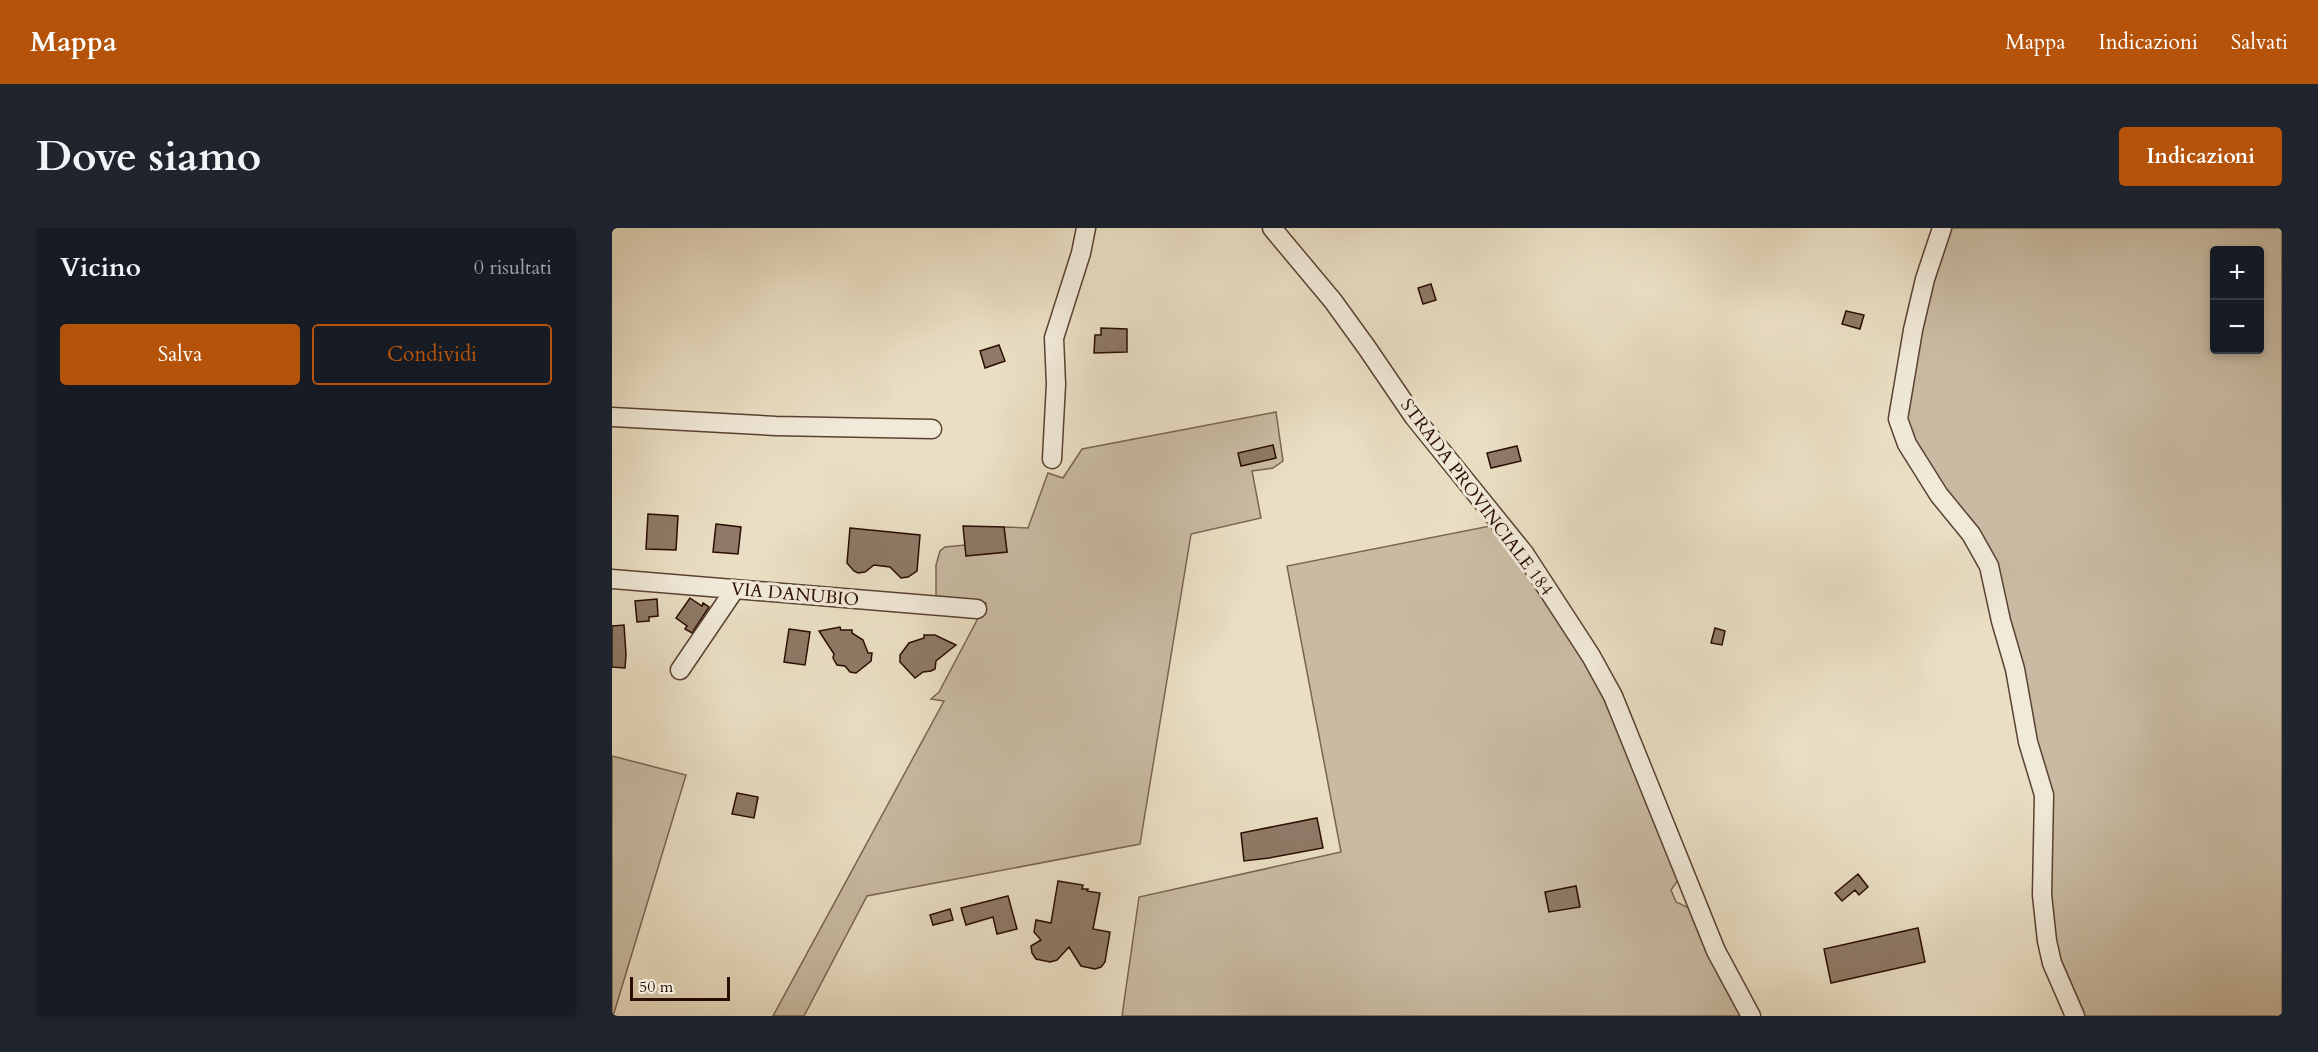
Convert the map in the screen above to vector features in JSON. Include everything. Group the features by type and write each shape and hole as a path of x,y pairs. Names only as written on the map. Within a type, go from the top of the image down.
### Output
{"street":[{"path":"1052,459 1056,384 1054,338 1081,253 1086,228"},
{"name":"STRADA PROVINCIALE 184","path":"1272,228 1360,339 1414,417 1524,554 1591,656 1612,696 1716,951 1751,1016"},
{"path":"1942,228 1925,279 1913,330 1898,419 1907,444 1932,485 1971,534 1989,566 2001,621 2015,669 2028,742 2044,795 2042,895 2047,941 2052,963 2075,1016"},
{"path":"612,417 776,426 932,429"},
{"name":"VIA DANUBIO","path":"612,579 977,609"},
{"path":"680,670 735,589"}],"shaded area":[{"path":"1948,228 2282,228 2282,1016 2081,1016 2056,959 2050,928 2049,808 1991,558 1944,495 1904,424 1929,282"},
{"path":"1276,412 1283,461 1273,468 1252,471 1261,518 1191,534 1140,844 867,896 804,1016 773,1016 944,701 931,699 939,692 986,603 936,599 936,565 940,551 945,547 965,545 966,556 1007,552 1004,527 1028,528 1048,473 1063,478 1082,449"},
{"path":"1495,525 1598,679 1678,880 1671,890 1676,902 1689,908 1743,1016 1122,1016 1139,897 1341,852 1287,566"},
{"path":"612,756 686,775 614,1013 612,1012"}],"building":[{"path":"1431,284 1436,300 1423,304 1418,288"},
{"path":"1846,311 1864,315 1860,329 1842,324"},
{"path":"1101,328 1127,329 1127,352 1094,353 1095,335 1101,335"},
{"path":"999,345 1005,361 985,368 980,351"},
{"path":"1273,445 1276,458 1241,466 1238,453"},
{"path":"1517,446 1521,461 1491,468 1487,453"},
{"path":"648,514 678,516 676,550 646,549"},
{"path":"716,524 741,527 738,554 713,552"},
{"path":"963,526 1004,527 1007,552 966,556"},
{"path":"850,528 920,535 917,571 908,577 901,578 890,567 874,565 865,572 854,571 847,563"},
{"path":"690,598 702,606 703,603 709,607 692,633 685,629 687,626 676,618"},
{"path":"657,599 658,616 649,617 649,621 637,622 635,601"},
{"path":"624,625 625,668 612,667 612,626"},
{"path":"840,627 841,630 852,630 852,633 863,640 868,653 872,653 871,661 856,673 850,672 845,666 837,665 833,658 834,654 819,631"},
{"path":"1715,628 1725,631 1722,645 1711,643"},
{"path":"789,629 810,632 805,665 784,662"},
{"path":"924,635 935,635 956,645 936,661 935,669 923,672 915,678 900,662 900,655 909,643 924,638"},
{"path":"737,793 758,797 754,818 732,814"},
{"path":"1317,818 1323,848 1244,861 1241,833"},
{"path":"1858,874 1868,887 1859,895 1855,890 1842,901 1835,893"},
{"path":"1058,881 1083,885 1082,889 1100,893 1093,929 1110,932 1105,962 1101,967 1095,969 1081,966 1069,947 1057,960 1050,962 1036,959 1032,953 1031,946 1041,940 1034,932 1036,920 1051,923"},
{"path":"1576,886 1580,907 1549,912 1545,892"},
{"path":"1008,896 1017,929 997,934 993,917 966,925 961,908"},
{"path":"950,909 953,920 933,925 930,915"},
{"path":"1918,928 1925,962 1831,983 1824,949"}]}
